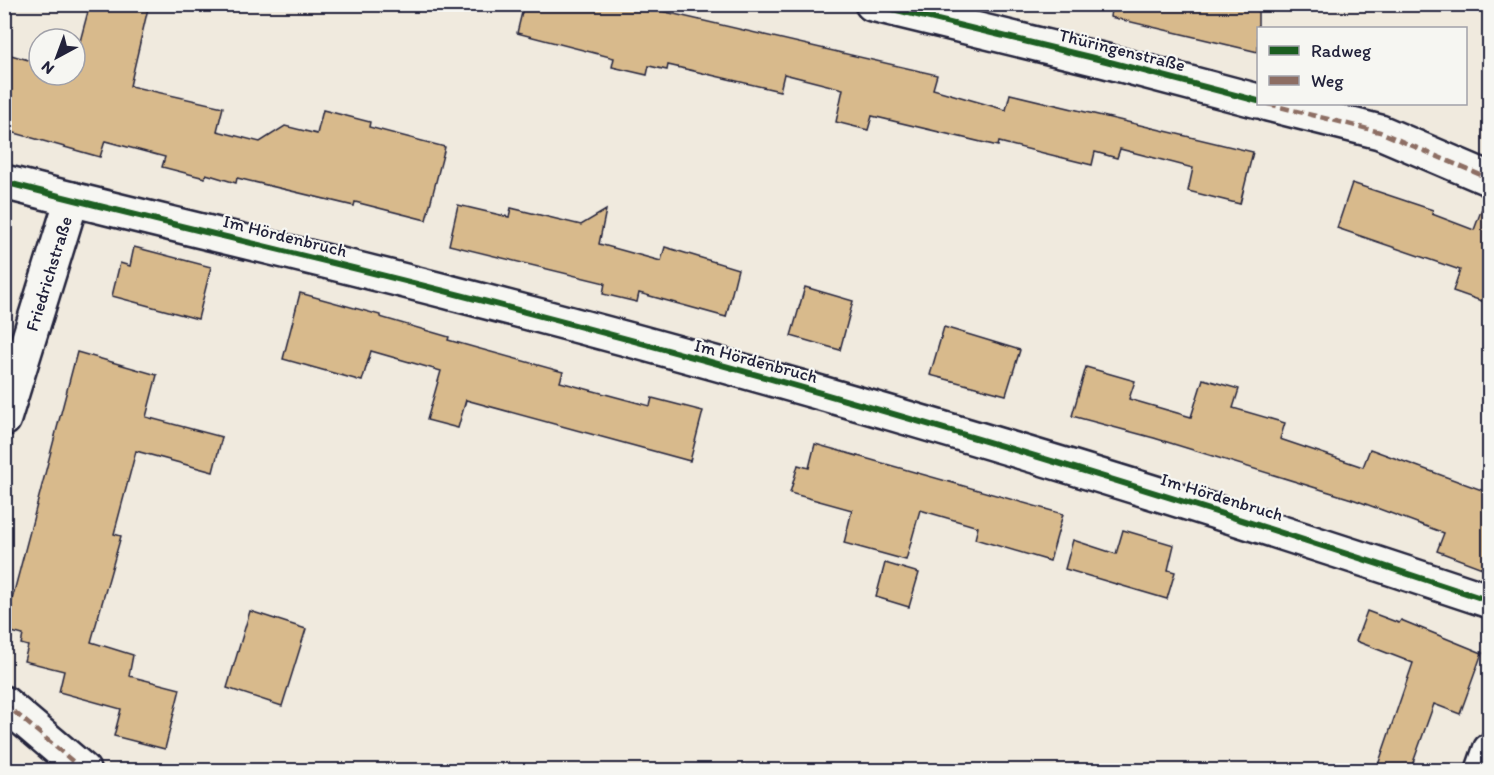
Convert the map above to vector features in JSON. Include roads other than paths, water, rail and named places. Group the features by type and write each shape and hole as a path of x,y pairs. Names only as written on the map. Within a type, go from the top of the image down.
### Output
{"street":[{"name":"Thüringenstraße","path":"872,4 1257,101"},
{"path":"1272,105 1380,132 1490,178"},
{"name":"Im Hördenbruch","path":"4,182 458,294 876,409 1262,524 1490,601"},
{"name":"Friedrichstraße","path":"4,419 72,199"},
{"path":"4,704 83,771"},
{"path":"1483,771 1490,750"}]}
